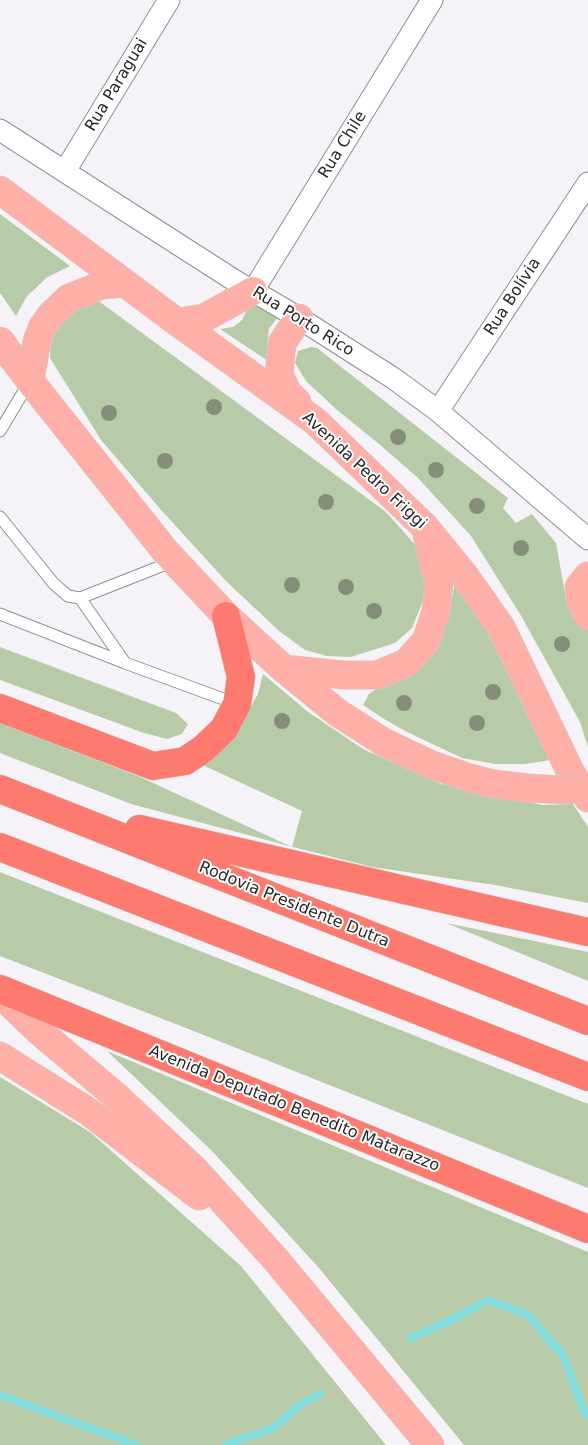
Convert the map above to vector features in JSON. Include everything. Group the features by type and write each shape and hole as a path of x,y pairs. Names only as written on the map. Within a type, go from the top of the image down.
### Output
{"highway":[{"path":"0,708 153,766 185,761 203,749 224,729 238,704 241,677 226,616"},
{"name":"Rodovia Presidente Dutra","path":"0,789 588,1021"},
{"path":"51,809 588,932"},
{"path":"0,847 588,1077"},
{"name":"Avenida Deputado Benedito Matarazzo","path":"0,990 588,1228"}],"main road":[{"name":"Avenida Pedro Friggi","path":"0,190 315,421 425,527 465,576 501,627 571,773 588,798"},
{"path":"30,381 37,341 42,326 51,315 69,298 102,285 125,283"},
{"path":"178,322 204,318 253,291"},
{"path":"299,318 282,343 279,375 288,393 315,421"},
{"path":"3,340 30,381 174,561 226,616 284,669 338,713 385,742 432,765 470,778 494,784 528,788 563,790 588,788"},
{"path":"284,669 344,675 377,675 406,663 426,640 436,611 439,583 425,527"},
{"path":"588,576 579,587 581,602 588,615"},
{"path":"0,994 195,1170 277,1261 430,1445"},
{"path":"0,1056 89,1112 183,1182 277,1261"}],"street":[{"name":"Rua Paraguai","path":"64,171 168,0"},
{"name":"Rua Chile","path":"253,291 432,0"},
{"name":"Rua Porto Rico","path":"0,130 240,284 299,318 394,378 438,411 588,539"},
{"name":"Rua Bolívia","path":"438,411 588,182"}],"lane":[{"path":"0,431 30,381"},
{"path":"0,517 54,584 68,596 80,598 174,561"},
{"path":"80,598 126,663"},
{"path":"0,614 238,704"}],"green space":[{"path":"0,214 70,266 46,278 27,296 16,316 0,293"},
{"path":"100,302 386,512 418,548 427,591 412,628 395,643 351,657 327,656 305,650 279,631 226,581 101,440 50,358 51,341 63,318 81,303"},
{"path":"249,302 277,318 269,329 268,361 220,329 233,327 242,320"},
{"path":"311,347 317,348 508,498 503,508 516,523 532,514 556,543 566,599 580,618 588,624 588,747 580,722 520,614 471,536 418,478 337,410 306,381 295,363 298,351"},
{"path":"453,569 462,580 558,759 525,764 495,764 462,758 407,732 363,705 369,694 377,688 450,608 454,587"},
{"path":"0,647 176,713 188,724 182,734 167,739 144,733 0,680"},
{"path":"263,674 307,711 363,749 441,784 543,805 573,804 588,827 588,903 495,885 372,867 292,847 302,811 196,762 243,720 258,694"},
{"path":"0,723 138,776 291,846 131,804 0,753"},
{"path":"0,872 588,1104 588,1188 0,956"},
{"path":"446,923 588,952 588,981"},
{"path":"107,1051 588,1252 588,1445 464,1445 319,1268 212,1151"},
{"path":"0,1077 90,1132 241,1266 386,1445 0,1445"}],"waterway":[{"path":"411,1338 457,1317 488,1300 527,1314 563,1355 584,1412 588,1416"},
{"path":"226,1445 272,1429 298,1406 320,1394"},
{"path":"0,1395 136,1445"}]}
